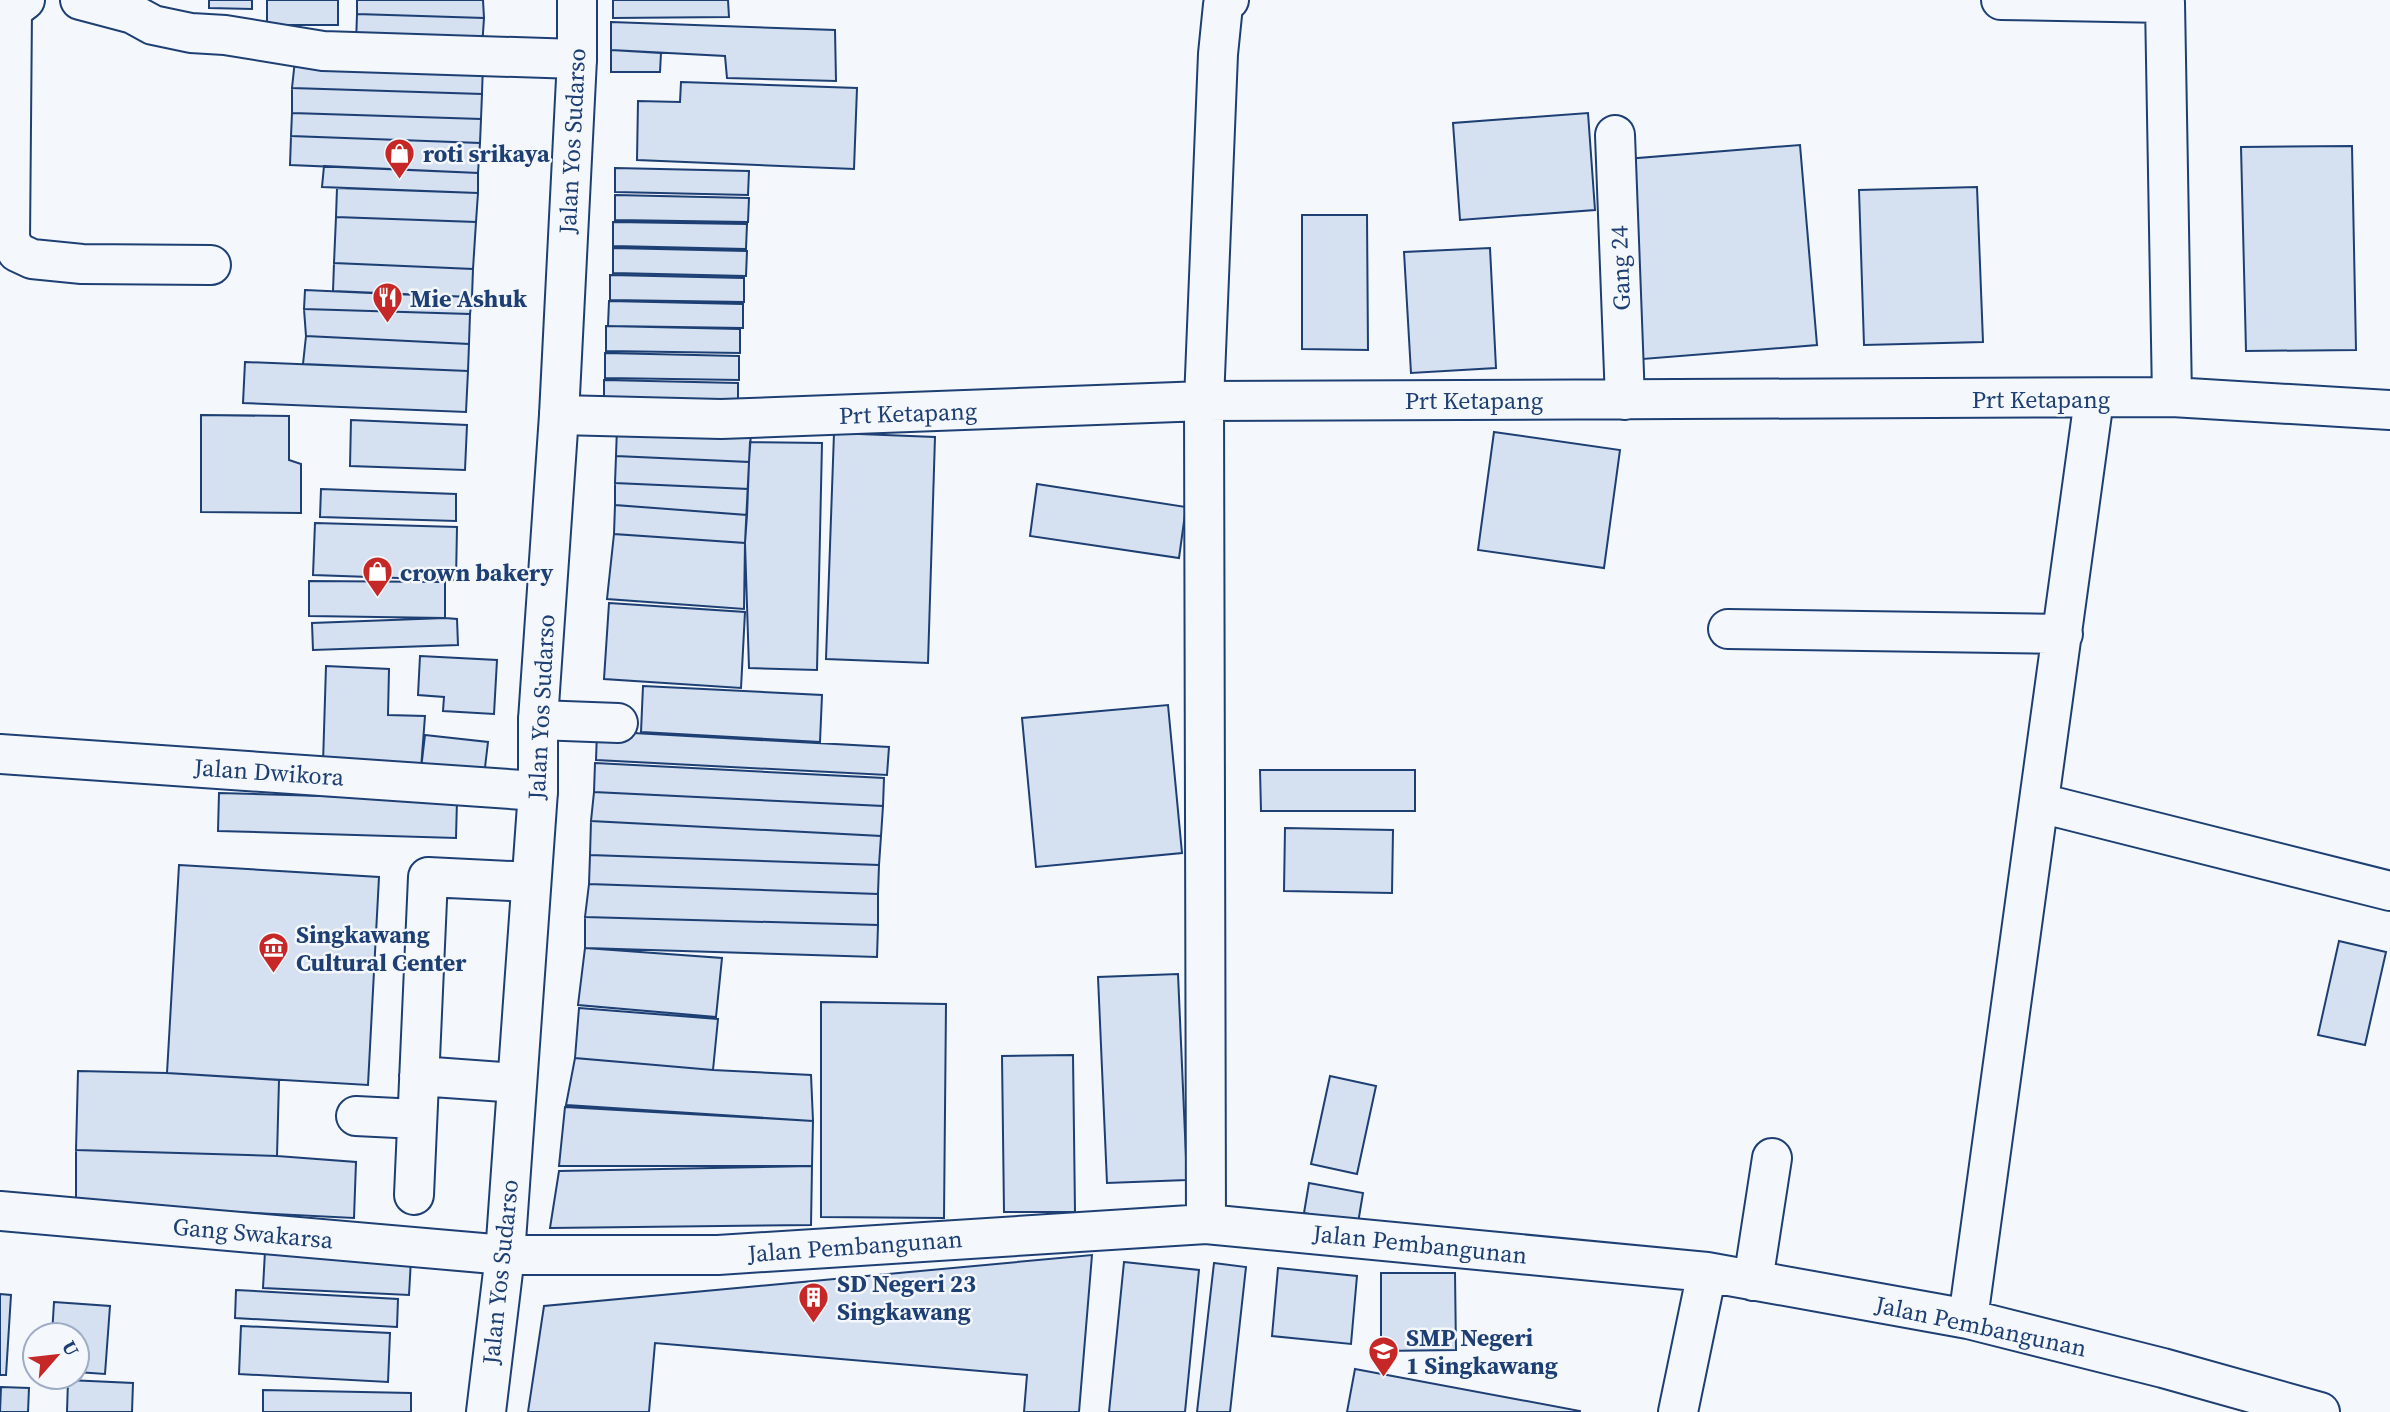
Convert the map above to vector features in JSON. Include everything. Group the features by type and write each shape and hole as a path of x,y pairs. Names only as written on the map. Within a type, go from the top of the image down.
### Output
{"street":[{"path":"25,0 12,10 10,240 17,251 32,260 82,264 211,265"},
{"path":"80,0 133,14 153,24 191,33 225,35 323,51 577,59"},
{"name":"Jalan Yos Sudarso","path":"486,1412 505,1255 538,791 538,720 559,415 577,59 577,0"},
{"path":"1206,1224 1205,401 1220,18 1223,5 1229,0"},
{"path":"2001,0 2165,1 2172,397"},
{"name":"Gang 24","path":"1615,135 1625,400"},
{"name":"Prt Ketapang","path":"559,415 721,419 1205,401 2172,397 2390,410"},
{"path":"1968,1319 2094,399"},
{"path":"1728,629 2063,634"},
{"path":"538,720 618,723"},
{"name":"Jalan Dwikora","path":"0,754 538,791"},
{"path":"2040,803 2390,891"},
{"path":"414,1195 428,877 531,882"},
{"path":"419,1076 517,1083"},
{"path":"356,1116 417,1119"},
{"path":"1753,1281 1772,1158"},
{"name":"Gang Swakarsa","path":"0,1211 505,1255"},
{"name":"Jalan Pembangunan","path":"505,1255 718,1255 1206,1224 1707,1272 1968,1319 2163,1368 2320,1412"},
{"path":"1678,1412 1707,1272"}],"building":[{"path":"209,0 252,0 252,9 209,8"},
{"path":"267,0 338,0 338,25 267,25"},
{"path":"357,0 483,0 484,18 357,14"},
{"path":"613,0 728,0 729,17 613,18"},
{"path":"357,14 484,18 482,48 356,44"},
{"path":"611,22 835,30 836,81 727,78 725,56 611,50"},
{"path":"611,50 661,53 660,72 611,72"},
{"path":"295,60 483,63 482,94 292,88"},
{"path":"681,82 857,88 854,169 637,160 638,101 680,102"},
{"path":"292,88 482,94 481,119 292,113"},
{"path":"292,113 481,119 480,143 291,136"},
{"path":"1588,113 1595,210 1460,220 1453,123"},
{"path":"291,136 480,143 478,173 290,165"},
{"path":"1800,145 1817,345 1643,359 1626,159"},
{"path":"2352,146 2356,350 2246,351 2241,147"},
{"name":"roti srikaya","path":"324,166 478,173 478,193 322,187"},
{"path":"615,168 749,171 748,195 615,192"},
{"path":"1977,187 1983,342 1864,345 1859,190"},
{"path":"337,188 478,193 476,222 336,217"},
{"path":"615,195 749,198 748,222 615,220"},
{"path":"1302,215 1367,215 1368,350 1302,349"},
{"path":"336,217 476,222 473,269 334,263"},
{"path":"613,222 747,224 746,249 613,246"},
{"path":"613,248 747,251 746,276 613,273"},
{"path":"1490,248 1496,368 1411,373 1404,252"},
{"path":"334,263 473,269 472,297 333,291"},
{"path":"610,275 744,278 744,302 610,300"},
{"path":"305,290 472,297 470,314 304,309"},
{"path":"609,301 743,304 743,328 608,326"},
{"name":"Mie Ashuk","path":"304,309 470,314 469,344 306,336"},
{"path":"606,326 740,329 740,353 606,351"},
{"path":"306,336 469,344 468,371 303,364"},
{"path":"605,353 739,356 739,380 605,378"},
{"path":"245,362 468,371 466,412 243,403"},
{"path":"604,380 738,383 738,407 604,404"},
{"path":"201,415 289,416 289,460 301,464 301,513 201,512"},
{"path":"351,420 467,425 465,470 350,466"},
{"path":"617,427 751,433 749,462 616,456"},
{"path":"1494,432 1620,450 1604,568 1478,550"},
{"path":"834,433 935,437 928,663 826,659"},
{"path":"750,442 822,443 817,670 749,668 745,543"},
{"path":"616,456 749,462 748,489 615,483"},
{"path":"615,483 748,489 747,515 615,505"},
{"path":"1037,484 1186,507 1179,558 1030,536"},
{"path":"321,489 456,494 456,521 320,517"},
{"path":"615,505 747,515 745,543 614,534"},
{"path":"315,523 457,527 456,580 313,575"},
{"path":"614,534 745,543 744,609 607,599"},
{"name":"crown bakery","path":"309,581 445,582 445,618 309,616"},
{"path":"609,603 745,612 741,688 604,679"},
{"path":"457,619 458,645 313,650 312,623"},
{"path":"420,656 497,660 494,714 443,711 444,697 418,695"},
{"path":"326,666 389,669 388,715 425,716 421,769 323,763"},
{"path":"643,686 822,695 820,742 641,732"},
{"path":"1168,705 1182,853 1036,867 1022,718"},
{"path":"597,731 889,747 887,775 596,760"},
{"path":"425,735 488,742 484,776 421,769"},
{"path":"595,763 884,778 883,806 594,792"},
{"path":"1260,770 1415,770 1415,811 1261,811"},
{"path":"594,792 883,806 881,836 591,821"},
{"path":"219,793 457,800 456,838 218,831"},
{"path":"591,821 881,836 879,865 590,855"},
{"path":"1285,828 1393,830 1392,893 1284,891"},
{"path":"590,855 879,865 878,894 589,884"},
{"name":"Singkawang Cultural Center","path":"179,865 379,877 368,1085 167,1073"},
{"path":"589,884 878,894 878,925 585,917"},
{"path":"585,917 878,925 877,957 585,948"},
{"path":"2339,941 2386,952 2365,1045 2318,1035"},
{"path":"585,948 722,958 716,1017 578,1005"},
{"path":"1178,974 1187,1180 1107,1183 1098,977"},
{"path":"821,1002 946,1004 944,1218 821,1217"},
{"path":"579,1008 718,1019 713,1070 575,1058"},
{"path":"1073,1055 1075,1212 1004,1212 1002,1056"},
{"path":"575,1058 811,1075 813,1121 566,1105"},
{"path":"78,1071 279,1080 277,1156 76,1150"},
{"path":"1330,1076 1376,1086 1357,1174 1311,1164"},
{"path":"565,1107 813,1121 812,1166 559,1166"},
{"path":"76,1150 277,1156 356,1162 354,1218 76,1204"},
{"path":"812,1166 811,1225 550,1228 559,1171"},
{"path":"1309,1183 1363,1193 1358,1223 1304,1213"},
{"path":"265,1251 411,1259 409,1295 263,1288"},
{"name":"SD Negeri 23 Singkawang","path":"1092,1255 1079,1412 1024,1412 1027,1375 655,1343 649,1412 528,1412 544,1306"},
{"path":"1124,1262 1199,1270 1185,1412 1109,1412"},
{"path":"1214,1263 1246,1267 1230,1412 1197,1412"},
{"path":"1278,1268 1357,1276 1351,1344 1272,1336"},
{"path":"1381,1273 1455,1273 1456,1350 1381,1351"},
{"path":"236,1290 398,1299 397,1327 235,1318"},
{"path":"0,1294 11,1295 6,1375 0,1375"},
{"path":"54,1302 110,1306 105,1374 91,1373 91,1321 53,1321"},
{"path":"241,1326 390,1333 388,1382 239,1374"},
{"path":"1355,1369 1580,1411 1580,1412 1347,1412"},
{"path":"91,1381 133,1383 132,1412 67,1412 68,1391 91,1391"},
{"path":"1,1387 21,1388 21,1391 29,1391 28,1412 0,1412"},
{"path":"263,1390 411,1393 411,1412 263,1412"}],"place":[{"name":"roti srikaya","path":"400,180"},
{"name":"Mie Ashuk","path":"387,325"},
{"name":"crown bakery","path":"377,599"},
{"name":"Singkawang Cultural Center","path":"273,975"},
{"name":"SD Negeri 23 Singkawang","path":"814,1324"},
{"name":"SMP Negeri 1 Singkawang","path":"1383,1378"}]}
